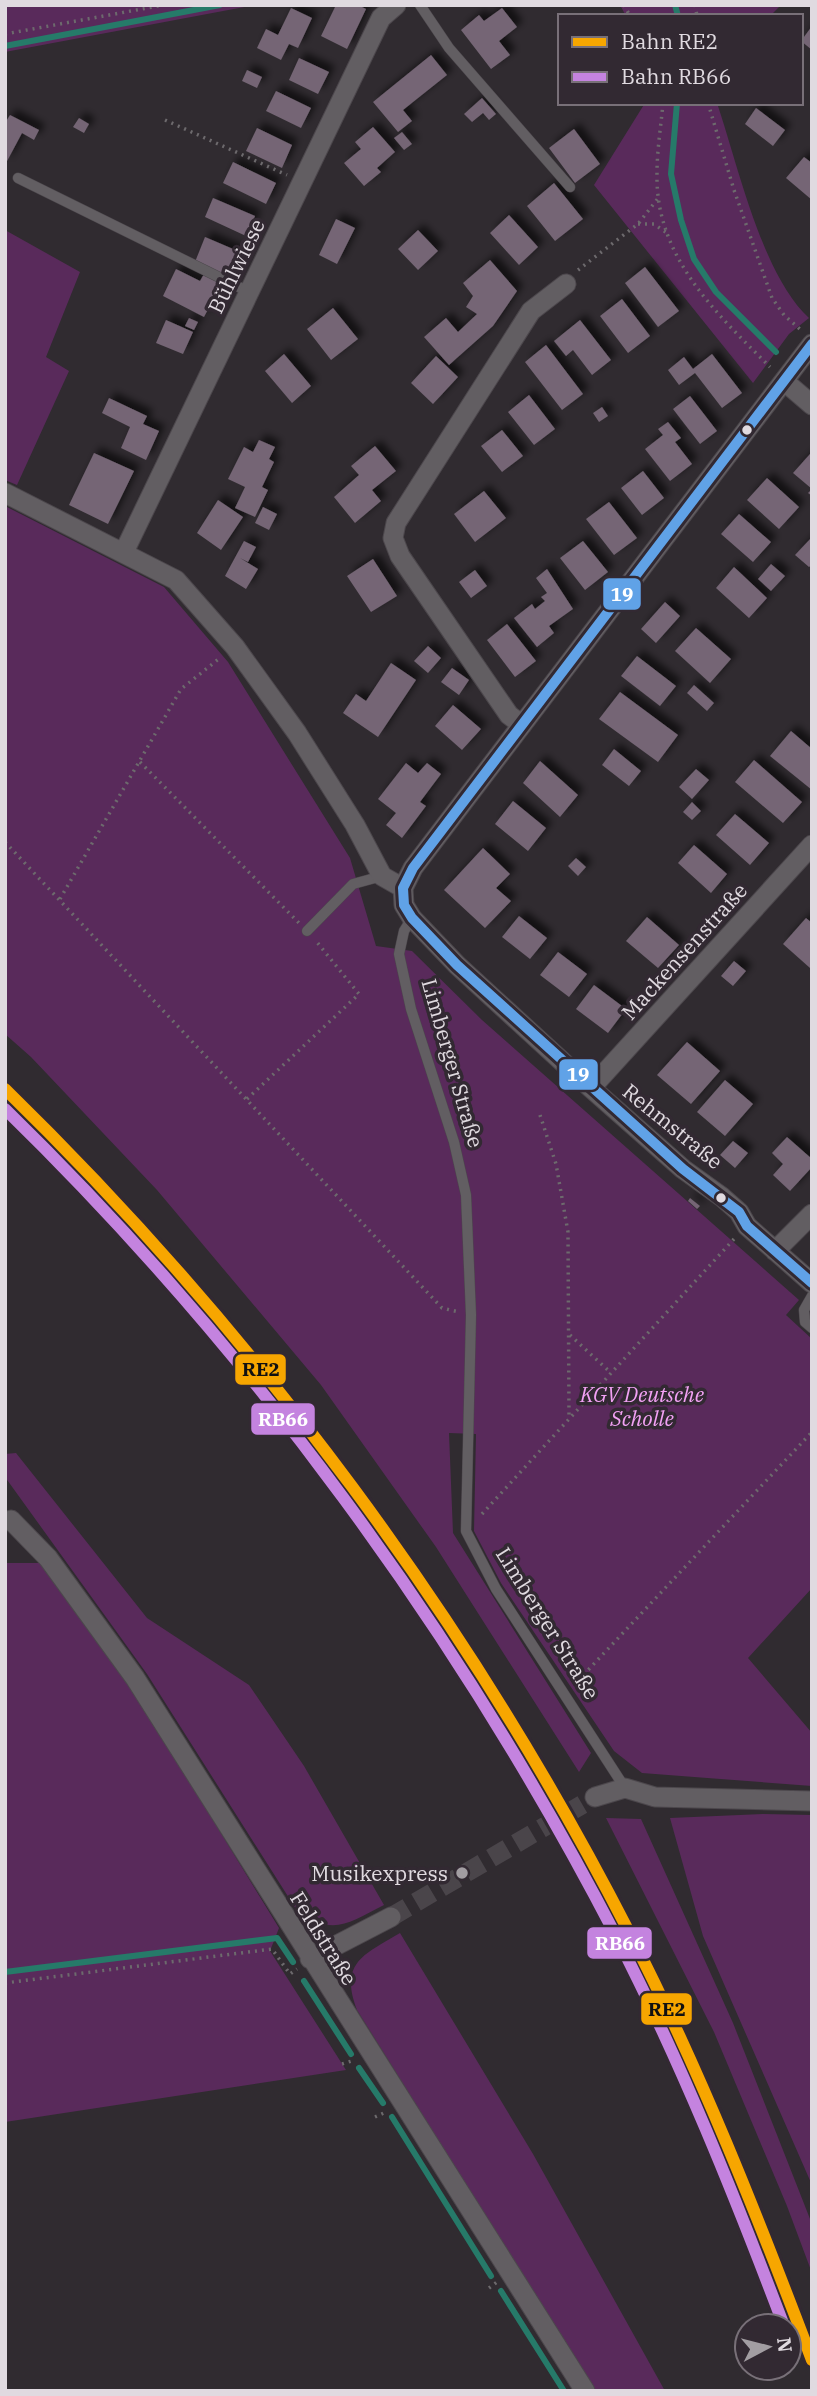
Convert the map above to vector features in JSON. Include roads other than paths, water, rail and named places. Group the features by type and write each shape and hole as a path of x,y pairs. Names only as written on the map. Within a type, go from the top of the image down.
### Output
{"street":[{"name":"Bühlwiese","path":"124,552 381,18 396,5"},
{"path":"522,725 501,703 400,556 393,538 396,523 531,311 566,284"},
{"path":"412,918 404,905 402,888 413,868 812,342"},
{"path":"784,381 812,405"},
{"path":"5,493 176,580 235,647 297,733 355,825 382,876 402,888"},
{"name":"Mackensenstraße","path":"591,1088 812,845"},
{"name":"Rehmstraße","path":"412,918 457,965 591,1088 683,1168 722,1196 739,1212 747,1226 812,1283"},
{"path":"775,1251 812,1214"},
{"name":"Feldstraße","path":"11,1520 48,1558 135,1678 585,2391"},
{"path":"596,1797 625,1788 654,1797 812,1801"},
{"path":"310,1959 391,1917"}],"lane":[{"path":"420,5 456,57 570,187"},
{"path":"18,178 248,292"},
{"path":"307,931 353,884 382,876"},
{"name":"Limberger Straße","path":"412,918 404,931 399,954 411,1009 454,1142 466,1195 471,1315 466,1531 496,1589 625,1788"},
{"path":"812,1296 804,1311 805,1322 812,1328"}],"waterway":[{"path":"5,46 220,5"},
{"path":"675,5 677,14"},
{"path":"677,105 671,174 681,220 694,259 716,292 776,352"},
{"path":"5,1972 277,1938 293,1962"},
{"path":"304,1981 351,2054"},
{"path":"359,2068 383,2103"},
{"path":"392,2117 491,2276"},
{"path":"501,2291 564,2391"}],"tunnel":[{"path":"391,1917 595,1797"}],"rail line":[{"name":"RE2","path":"5,1089 97,1183 186,1280 271,1381 351,1485 427,1593 499,1703 567,1816 655,1984 726,2143 812,2360"},
{"name":"RB66","path":"5,1109 95,1201 182,1297 265,1396 344,1498 418,1604 488,1712 554,1823 640,1984 706,2129 779,2312"}],"place":[{"name":"Musikexpress","path":"462,1873"}],"park label":[{"name":"KGV Deutsche Scholle","path":"642,1406"}]}
